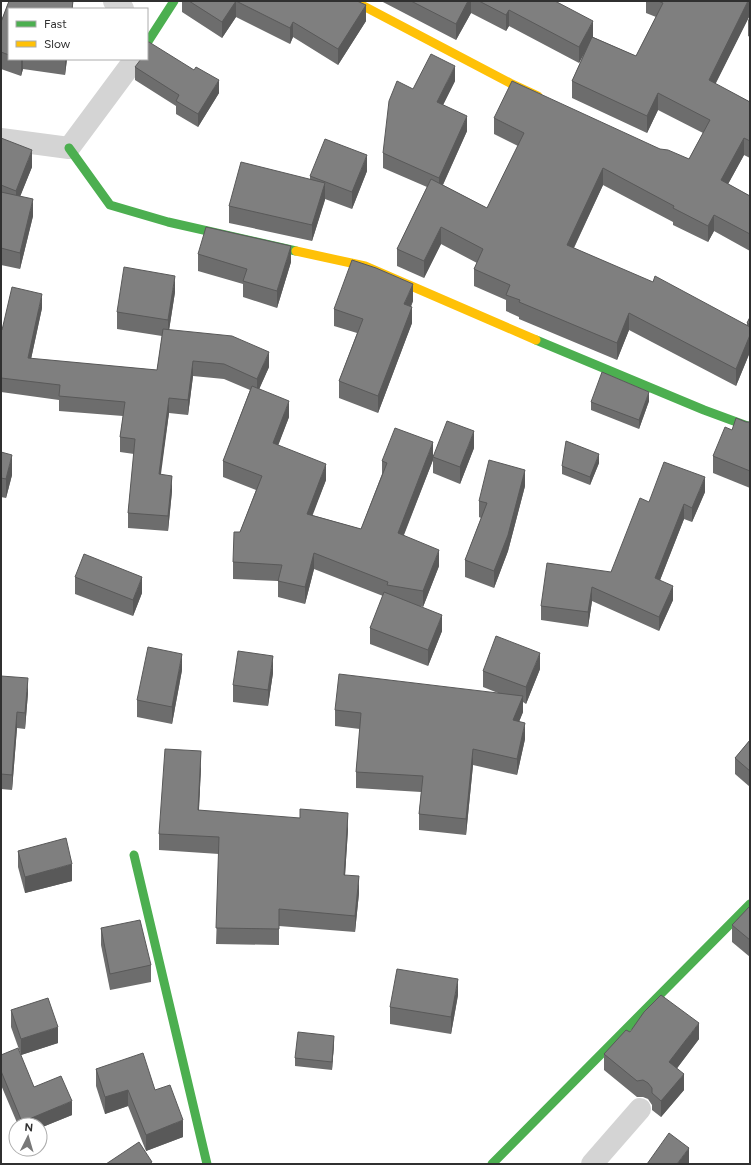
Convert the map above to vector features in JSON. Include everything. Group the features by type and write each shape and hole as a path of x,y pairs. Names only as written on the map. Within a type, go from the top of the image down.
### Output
{"street":[{"path":"114,1 122,8"},
{"path":"149,36 174,1"},
{"path":"354,1 510,83 545,99"},
{"path":"68,148 134,60"},
{"path":"1,139 68,148 110,205 168,222 365,266 515,332 704,410 750,427"},
{"path":"134,855 206,1164"},
{"path":"492,1164 750,904"},
{"path":"592,1164 640,1109"}],"building":[{"path":"9,1 73,1 72,8 8,8 8,55 1,52 1,22"},
{"path":"189,1 236,1 222,22"},
{"path":"236,1 357,1 366,5 338,49 293,22 290,28"},
{"path":"411,1 468,1 456,24"},
{"path":"479,1 555,1 593,21 579,47 509,10 506,15"},
{"path":"658,1 748,1 709,80 750,102 750,141 744,138 721,180 750,196 750,234 714,215 708,226 603,168 567,245 653,282 655,276 750,327 750,335 736,369 629,313 617,343 519,302 520,300 506,295 510,285 474,269 483,249 441,227 424,261 397,249 431,179 487,208 524,133 494,118 512,81 660,149 668,150 689,159 710,120 658,93 647,116 572,81 592,37 636,56 663,3"},
{"path":"149,42 194,70 196,67 219,80 198,114 176,101 179,95 135,67 140,60 148,60"},
{"path":"431,54 455,66 437,102 467,116 439,178 383,153 389,101 397,81 413,89"},
{"path":"1,138 32,150 16,191 1,185"},
{"path":"325,139 367,155 352,192 310,176"},
{"path":"241,162 325,183 312,225 229,206"},
{"path":"1,192 33,199 20,253 1,248"},
{"path":"206,227 291,246 277,291 243,281 247,269 198,254"},
{"path":"352,260 376,268 413,284 404,304 412,307 378,396 339,381 363,319 334,309"},
{"path":"124,267 175,276 168,320 117,312"},
{"path":"12,287 42,294 28,358 157,370 163,329 232,336 269,352 257,379 224,364 193,361 188,400 169,398 159,474 172,476 168,516 128,513 135,439 120,437 125,402 59,396 60,385 1,378 1,330"},
{"path":"750,317 750,325 747,323"},
{"path":"602,372 649,392 639,420 591,402"},
{"path":"252,386 289,401 273,443 326,464 307,514 361,529 387,463 382,461 395,428 433,442 398,533 439,550 423,591 387,585 388,582 314,553 305,587 278,581 282,565 233,562 234,532 240,532 262,476 223,461"},
{"path":"736,418 750,422 750,471 713,456 725,427 732,430"},
{"path":"447,421 474,431 460,467 433,457"},
{"path":"566,441 599,454 590,477 562,466"},
{"path":"1,452 12,455 6,479 1,478"},
{"path":"489,460 525,470 508,535 494,571 465,560 487,503 479,501"},
{"path":"664,462 705,477 692,508 684,504 655,578 673,586 659,617 592,587 588,612 541,606 547,563 611,572 640,498 649,502"},
{"path":"84,554 142,577 133,600 75,577"},
{"path":"384,592 442,615 428,650 370,628"},
{"path":"496,636 540,653 526,687 483,671"},
{"path":"148,647 182,654 172,707 137,700"},
{"path":"238,651 273,656 268,690 233,685"},
{"path":"339,674 523,696 513,720 525,723 517,759 473,749 466,819 419,814 423,776 356,772 361,713 335,710"},
{"path":"1,676 28,678 25,713 17,712 12,775 1,774"},
{"path":"750,740 750,771 735,758"},
{"path":"165,749 201,751 198,810 300,818 300,809 348,813 344,875 359,876 355,916 279,909 279,929 216,928 219,837 159,834"},
{"path":"66,838 72,864 25,877 18,851"},
{"path":"750,906 750,940 732,925"},
{"path":"140,920 151,965 110,974 101,928"},
{"path":"397,969 458,979 451,1017 390,1007"},
{"path":"661,995 699,1023 669,1062 684,1074 661,1101 652,1093 652,1088 648,1083 643,1080 637,1081 604,1054 626,1030 630,1032 644,1012"},
{"path":"48,998 58,1027 21,1039 11,1010"},
{"path":"298,1032 334,1036 332,1062 295,1058"},
{"path":"18,1048 34,1087 61,1076 72,1101 34,1117 20,1117 1,1071 1,1055"},
{"path":"143,1053 155,1090 170,1085 183,1120 146,1135 128,1090 105,1097 96,1069"},
{"path":"669,1133 689,1148 677,1164 647,1164"},
{"path":"139,1142 152,1162 149,1164 106,1164"}],"traffic: fast":[{"path":"148,41 174,1"},
{"path":"69,148 110,205 168,222 296,251"},
{"path":"536,340 704,410 750,427"},
{"path":"134,855 207,1164"},
{"path":"492,1164 750,904"}],"traffic: slow":[{"path":"354,1 510,83 538,96"},
{"path":"296,251 365,266 536,340"}]}
